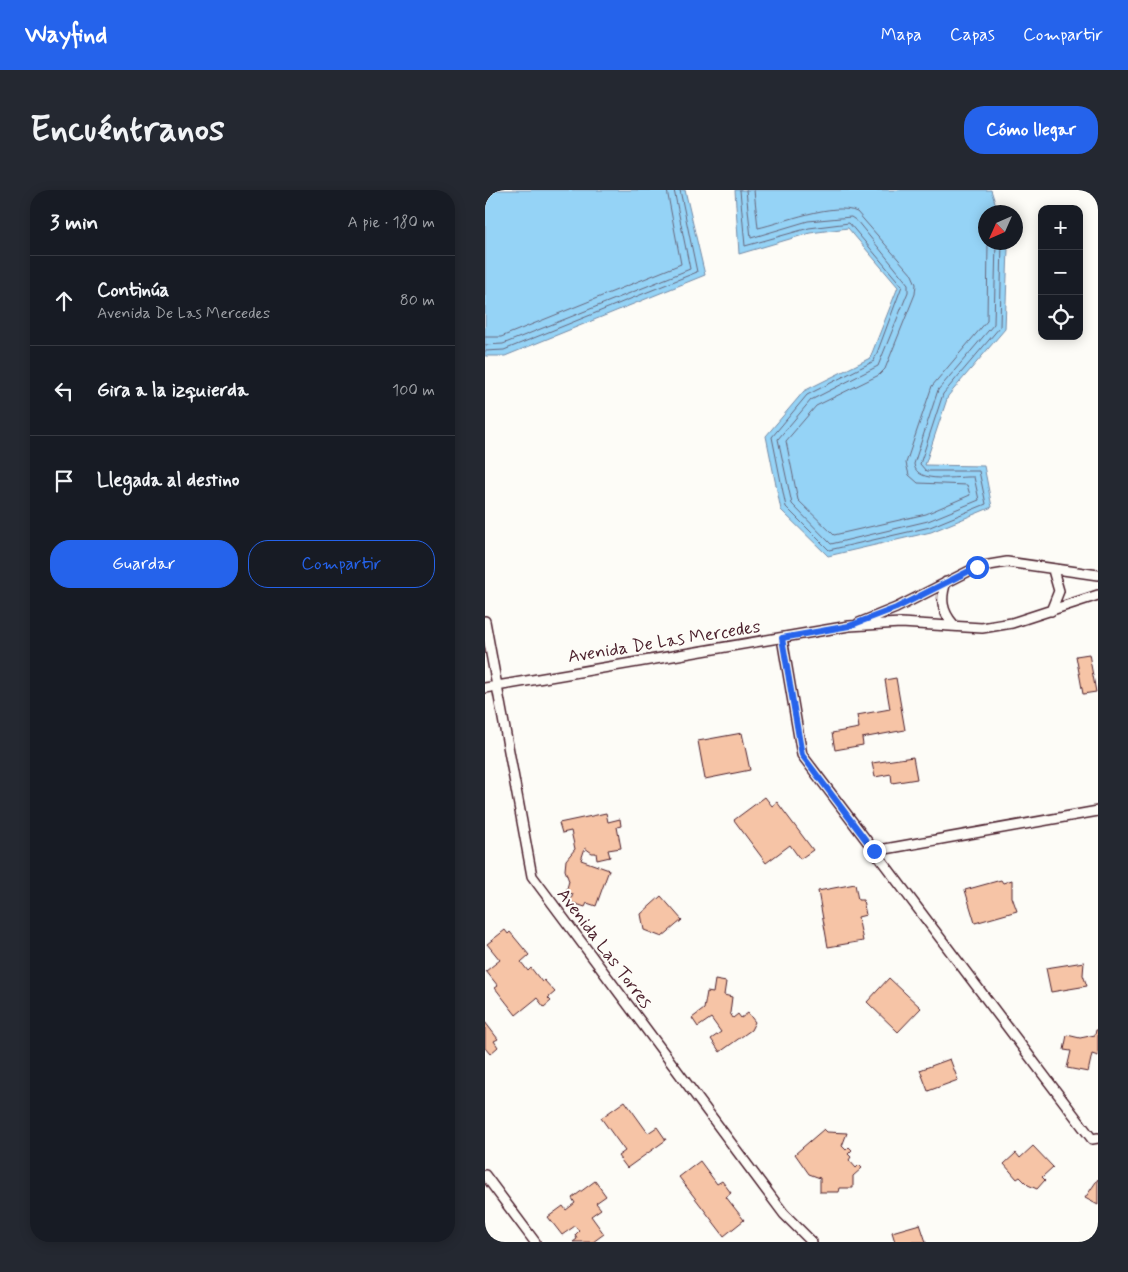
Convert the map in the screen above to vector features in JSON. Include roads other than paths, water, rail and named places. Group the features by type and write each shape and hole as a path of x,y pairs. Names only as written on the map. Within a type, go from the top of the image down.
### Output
{"lane":[{"name":"Avenida De Las Mercedes","path":"849,626 896,608 977,567 1007,562 1098,575"},
{"path":"1051,611 1059,591 1053,570"},
{"path":"946,582 942,593 942,604 946,615 953,624"},
{"name":"Avenida De Las Mercedes","path":"485,688 849,626 901,623 953,624 982,628 1012,623 1098,595"},
{"name":"Avenida Las Torres","path":"485,621 532,876 784,1214 813,1242"},
{"path":"782,638 802,755 1092,1139 1098,1138"},
{"path":"874,851 1098,811"},
{"path":"485,1175 535,1242"}],"water":[{"path":"485,190 685,190 705,275 505,356 485,356"},
{"path":"735,190 991,190 996,205 978,205 978,250 1008,250 1005,329 948,396 925,465 984,466 992,507 931,532 828,556 781,510 766,436 804,391 870,358 898,287 848,228 810,233 739,254"}]}
